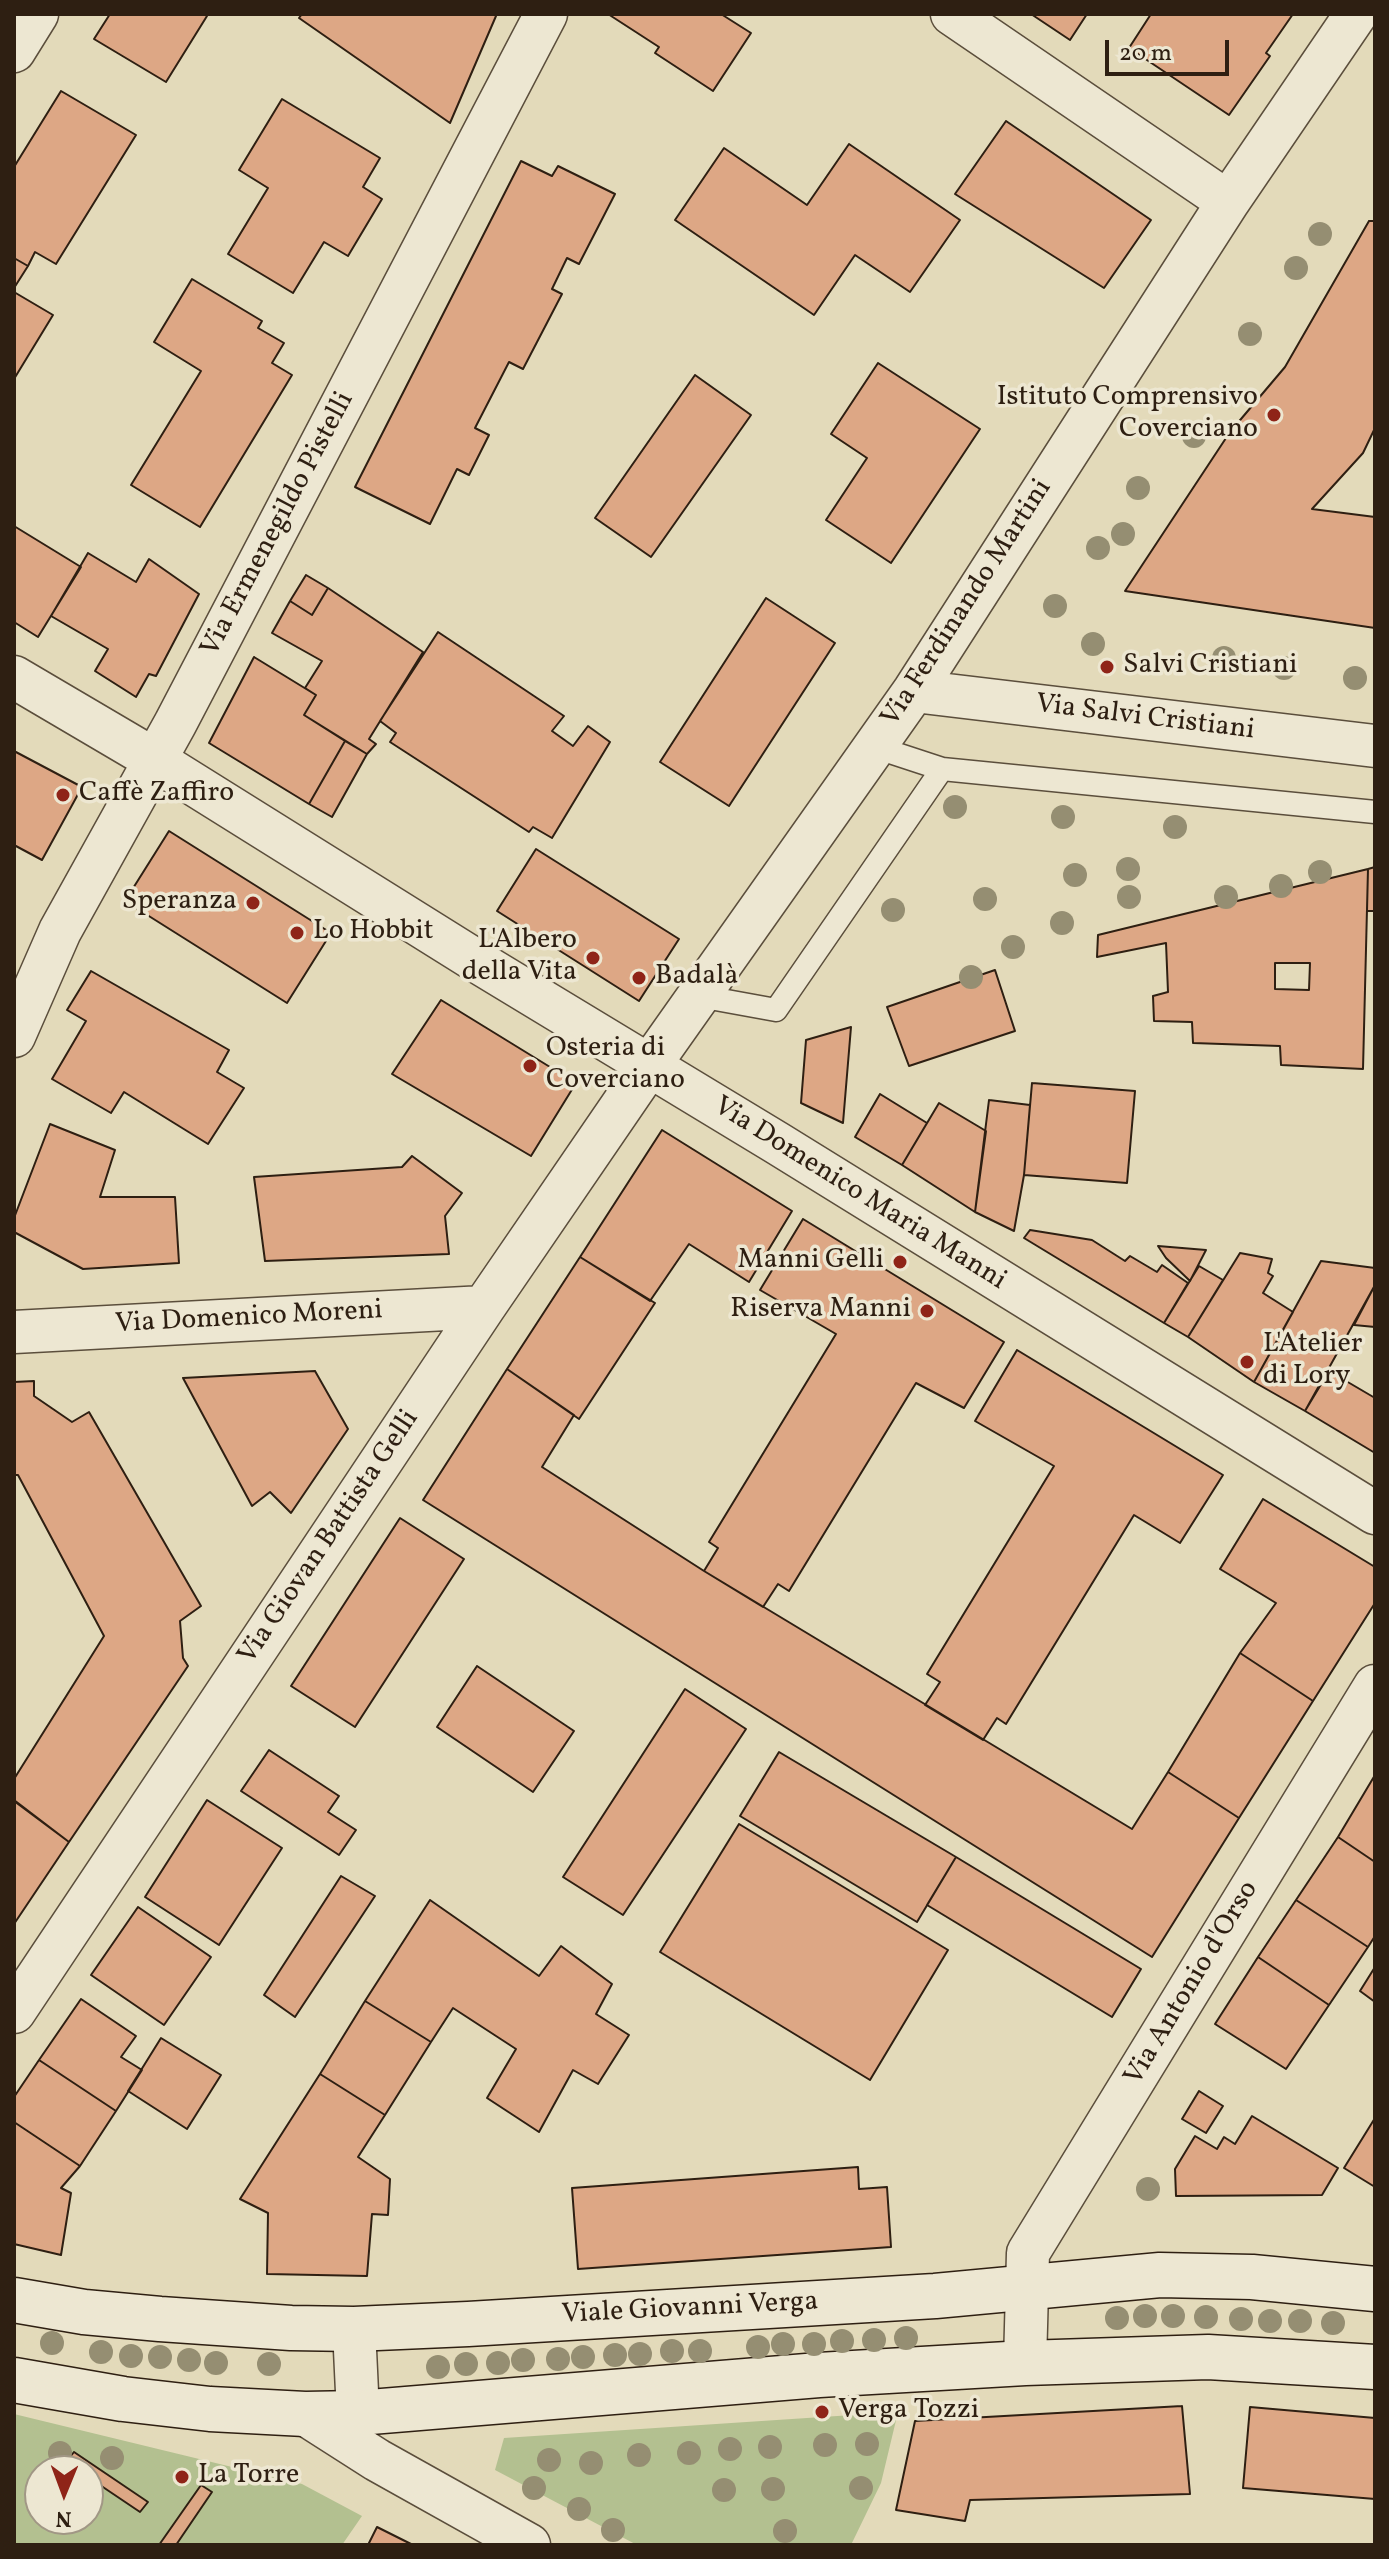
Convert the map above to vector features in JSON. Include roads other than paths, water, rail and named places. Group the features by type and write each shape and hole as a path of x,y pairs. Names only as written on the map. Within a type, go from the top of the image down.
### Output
{"main road":[{"name":"Viale Giovanni Verga","path":"14,2300 84,2312 160,2319 354,2329 1026,2288 1160,2275 1252,2277 1375,2289"},
{"path":"14,2380 123,2399 210,2409 305,2414 358,2413 819,2375 1025,2363 1208,2357 1375,2367"}],"street":[{"path":"14,51 37,14"},
{"name":"Via Ermenegildo Pistelli","path":"14,1036 60,931 155,760 546,14"},
{"path":"952,14 1228,202"},
{"name":"Via Ferdinando Martini","path":"649,1066 914,691 1228,202 1356,14"},
{"name":"Via Domenico Maria Manni","path":"14,677 155,760 1375,1513"},
{"name":"Via Salvi Cristiani","path":"914,691 1375,746"},
{"name":"Via Giovan Battista Gelli","path":"14,2012 484,1307 649,1066"},
{"name":"Via Domenico Moreni","path":"14,1332 484,1307"},
{"name":"Via Antonio d'Orso","path":"1026,2288 1028,2253 1375,1686"},
{"path":"1025,2363 1026,2288"},
{"path":"354,2329 358,2413"},
{"path":"305,2414 377,2460 529,2545"}],"lane":[{"path":"875,747 942,769 1375,812"},
{"path":"699,996 776,1010 942,769"}],"place":[{"name":"Istituto Comprensivo Coverciano","path":"1274,415"},
{"name":"Salvi Cristiani","path":"1107,667"},
{"name":"Caffè Zaffiro","path":"63,795"},
{"name":"Speranza","path":"253,903"},
{"name":"Lo Hobbit","path":"297,933"},
{"name":"L'Albero della Vita","path":"593,958"},
{"name":"Badalà","path":"639,978"},
{"name":"Osteria di Coverciano","path":"530,1066"},
{"name":"Manni Gelli","path":"900,1262"},
{"name":"Riserva Manni","path":"927,1311"},
{"name":"L'Atelier di Lory","path":"1247,1362"},
{"name":"Verga Tozzi","path":"822,2412"},
{"name":"La Torre","path":"182,2477"}]}
